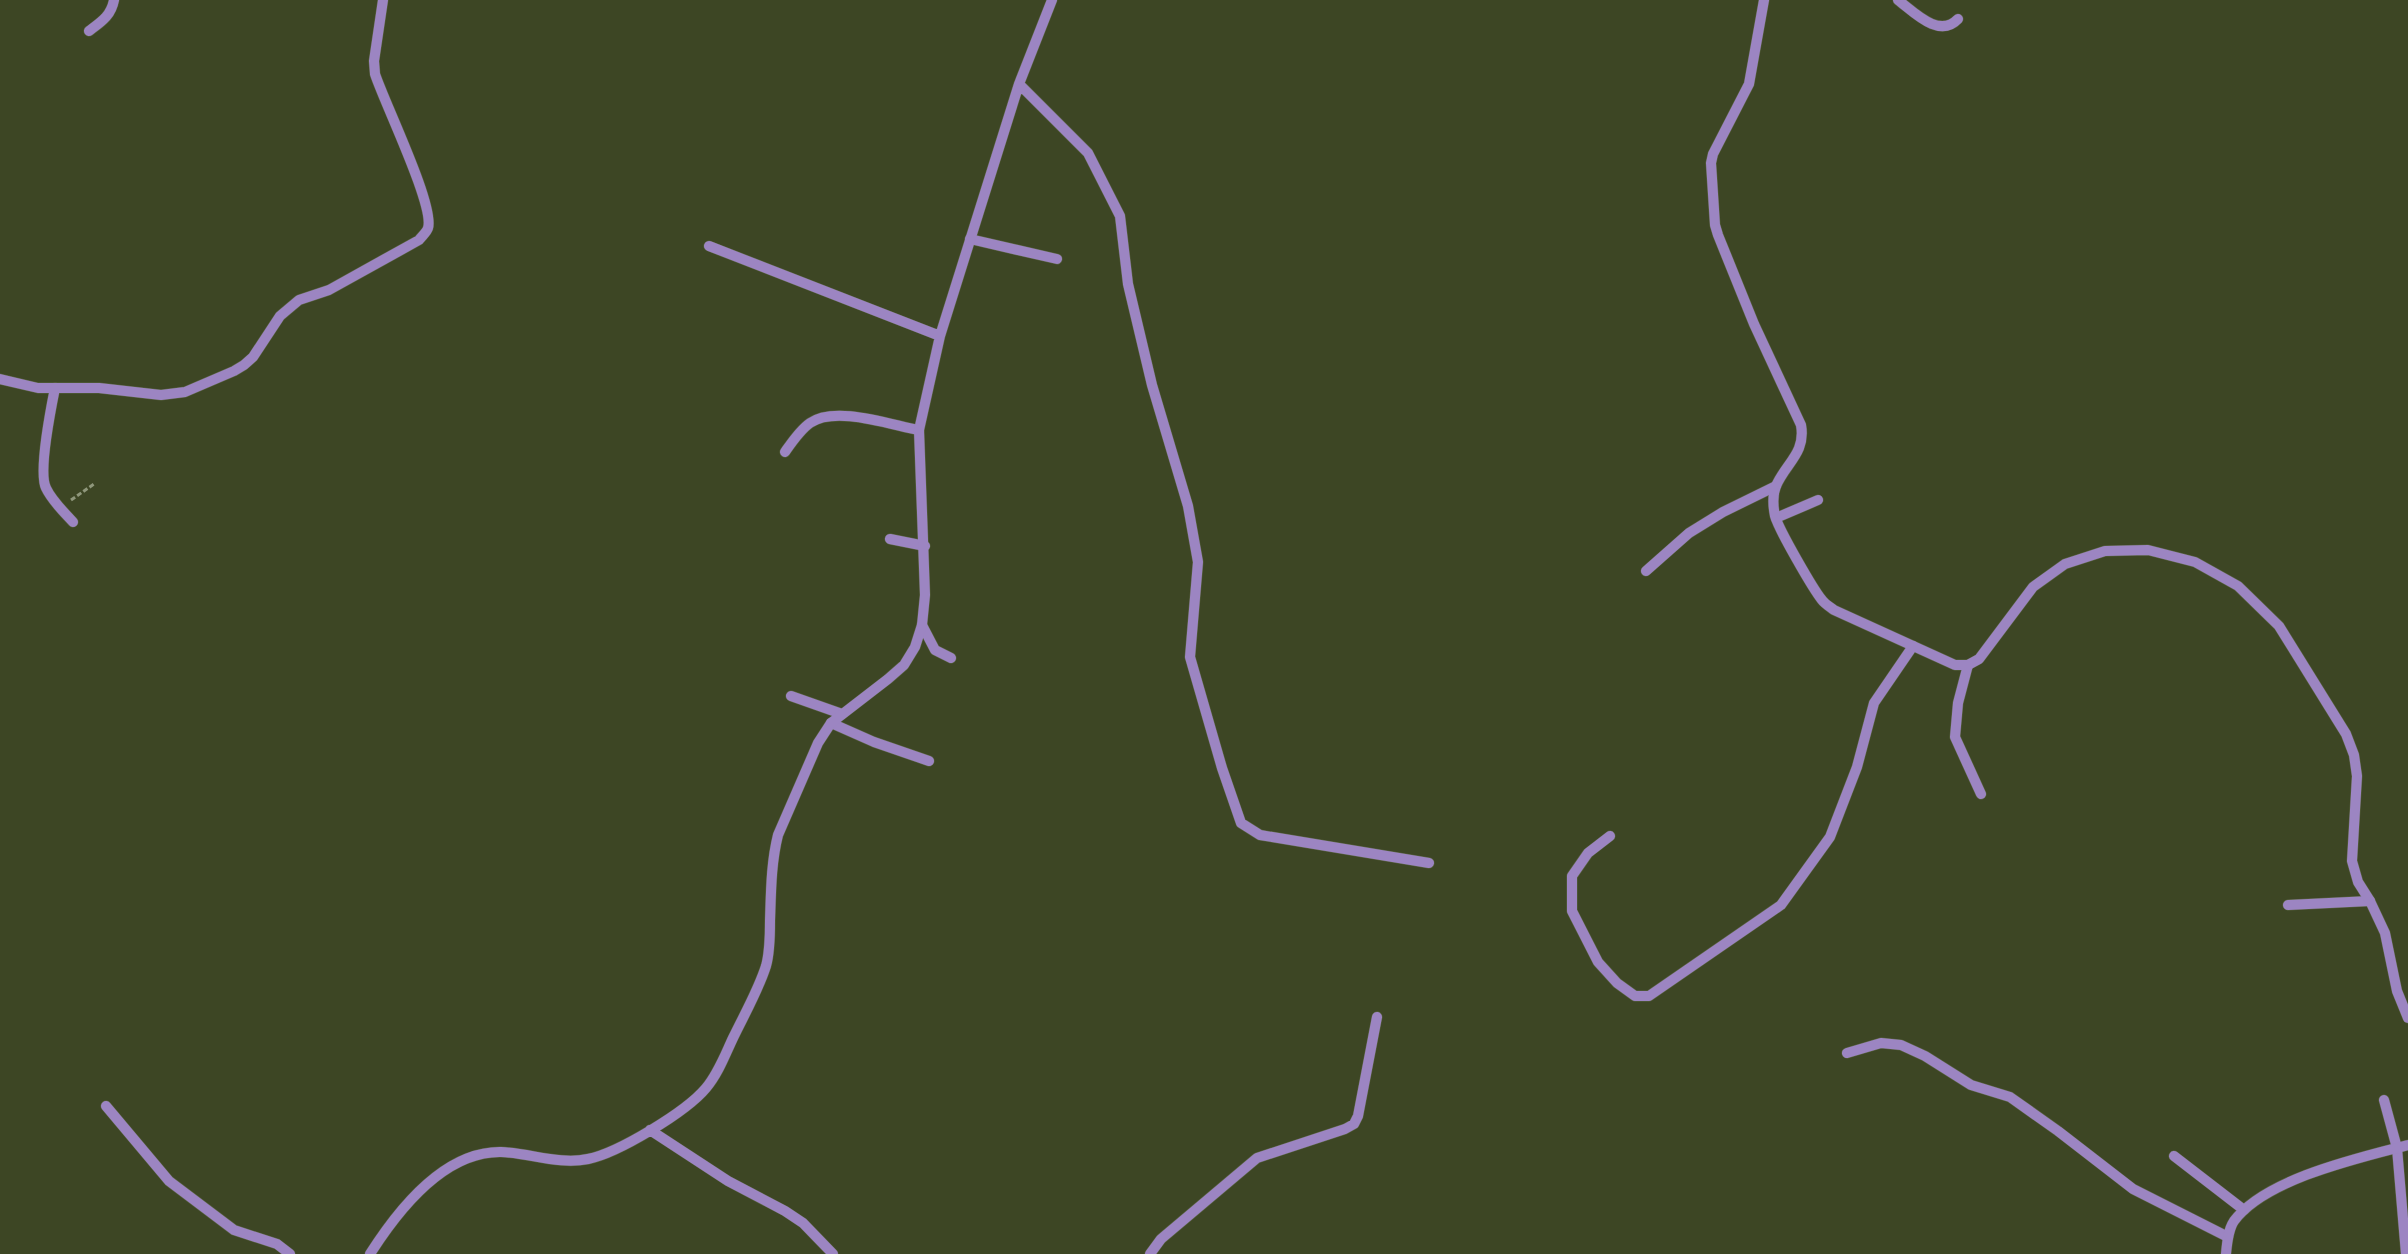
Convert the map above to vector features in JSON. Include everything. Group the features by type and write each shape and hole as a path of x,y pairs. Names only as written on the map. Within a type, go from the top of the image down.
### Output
{"street":[{"path":"89,31 106,19 111,11 114,0"},
{"path":"0,379 27,387 99,388 161,395 185,392 244,365 253,357 280,316 299,300 329,290 419,240 428,229 428,215 406,148 375,74 374,61 384,0"},
{"path":"370,1254 419,1192 439,1174 461,1161 480,1154 502,1152 569,1160 586,1160 602,1155 650,1130 696,1099 708,1087 759,985 766,964 770,942 772,867 778,835 818,743 831,724 904,665 916,647 922,625 925,595 925,546 919,430 940,336 1019,84 1052,0"},
{"path":"1764,0 1749,84 1713,154 1711,163 1715,225 1754,324 1801,424 1803,436 1800,448 1776,486 1772,499 1776,518 1814,589 1823,601 1834,610 1956,665 1968,665 1979,659 2033,587 2065,564 2104,551 2148,550 2195,562 2238,586 2280,626 2346,734 2354,756 2357,776 2352,862 2358,882 2370,901 2385,933 2397,991 2408,1018"},
{"path":"1898,0 1929,23 1942,28 1952,25 1958,19"},
{"path":"1019,84 1088,153 1120,216 1128,284 1152,385 1188,506 1198,562 1190,657 1222,768 1241,823 1260,835 1429,863"},
{"path":"970,240 1057,259"},
{"path":"709,246 940,336"},
{"path":"55,388 48,420 43,472 46,488 73,522"},
{"path":"785,452 810,423 822,417 837,414 919,430"},
{"path":"1646,571 1689,533 1723,512 1776,486"},
{"path":"1776,518 1818,500"},
{"path":"890,539 925,546"},
{"path":"922,625 935,650 951,658"},
{"path":"1610,836 1588,853 1572,876 1572,911 1598,962 1617,983 1635,996 1649,996 1781,905 1830,837 1857,767 1874,703 1913,646"},
{"path":"1968,665 1958,703 1955,737 1981,794"},
{"path":"791,696 842,714"},
{"path":"831,724 874,742 929,761"},
{"path":"2288,905 2370,901"},
{"path":"1150,1254 1161,1239 1257,1158 1345,1130 1354,1124 1358,1116 1377,1017"},
{"path":"1847,1053 1881,1043 1901,1044 1925,1056 1971,1085 2010,1097 2134,1189 2228,1237"},
{"path":"2384,1100 2397,1148 2406,1254"},
{"path":"106,1106 169,1181 234,1230 277,1244 290,1254"},
{"path":"650,1130 728,1181 785,1210 804,1224 833,1254"},
{"path":"2226,1254 2228,1237 2233,1222 2244,1210 2270,1190 2291,1180 2408,1144"},
{"path":"2174,1156 2244,1210"}],"path":[{"path":"60,508 94,484"}]}
